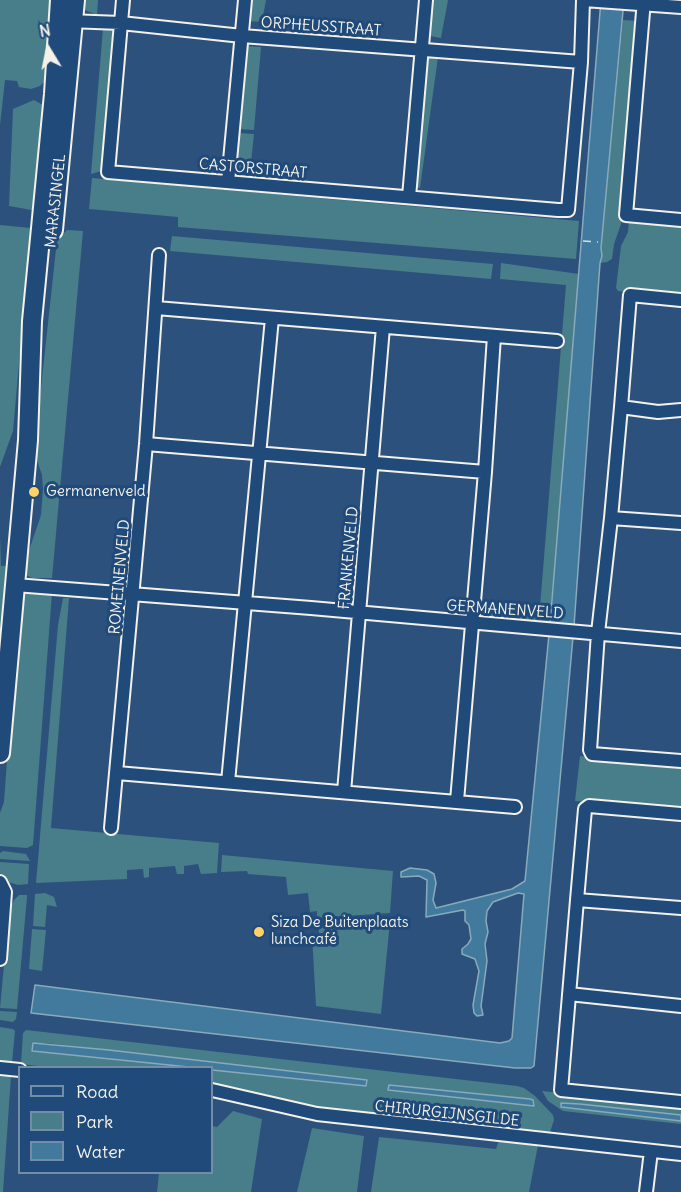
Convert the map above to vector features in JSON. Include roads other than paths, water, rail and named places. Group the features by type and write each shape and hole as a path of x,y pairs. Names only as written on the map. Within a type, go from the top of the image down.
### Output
{"street":[{"name":"MARASINGEL","path":"60,0 66,20"},
{"name":"MARASINGEL","path":"0,753 30,401 43,322 66,20 75,0"},
{"name":"CASTORSTRAAT","path":"123,0 108,172 568,210 581,62"},
{"path":"228,182 245,0"},
{"path":"409,197 426,0"},
{"path":"581,62 584,0 643,2 681,7"},
{"path":"643,2 626,215 681,220"},
{"name":"ORPHEUSSTRAAT","path":"66,20 581,62"},
{"name":"ROMEINENVELD","path":"111,828 134,596 159,255"},
{"path":"681,300 630,295 611,518 598,633 590,750 592,754 681,761"},
{"path":"156,308 557,341"},
{"path":"228,782 272,318"},
{"name":"FRANKENVELD","path":"344,792 383,327"},
{"path":"457,801 485,472 494,336"},
{"path":"621,406 658,412 681,410"},
{"path":"146,444 485,472"},
{"path":"611,518 681,523"},
{"name":"GERMANENVELD","path":"15,585 681,641"},
{"path":"117,773 515,807"},
{"path":"681,814 589,806 585,809 561,1090 681,1102"},
{"path":"0,882 5,892 0,958"},
{"path":"577,900 681,908"},
{"path":"569,994 681,1006"},
{"path":"0,1068 18,1070"},
{"name":"CHIRURGIJNSGILDE","path":"213,1090 317,1114 681,1154"},
{"path":"646,1192 651,1151"}],"water":[{"path":"601,0 624,0 601,248 574,626 534,1066 515,1068 31,1013 35,985 500,1043 512,1038 524,894 518,893 493,902 487,911 488,932 485,944 487,961 481,1006 483,1015 477,1016 473,1005 479,971 475,959 462,954 462,949 471,939 469,925 465,921 465,911 426,917 427,880 419,876 401,877 401,872 410,868 427,870 434,874 436,883 433,900 436,908 512,889 525,881 550,624"},
{"path":"33,1043 367,1080 366,1086 213,1070 213,1066 179,1066 32,1051"},
{"path":"389,1085 530,1099 533,1100 534,1106 388,1090"},
{"path":"561,1103 681,1115 681,1121 561,1107"}],"place":[{"name":"Germanenveld","path":"34,492"},
{"name":"Siza De Buitenplaats lunchcafé","path":"259,932"}]}
